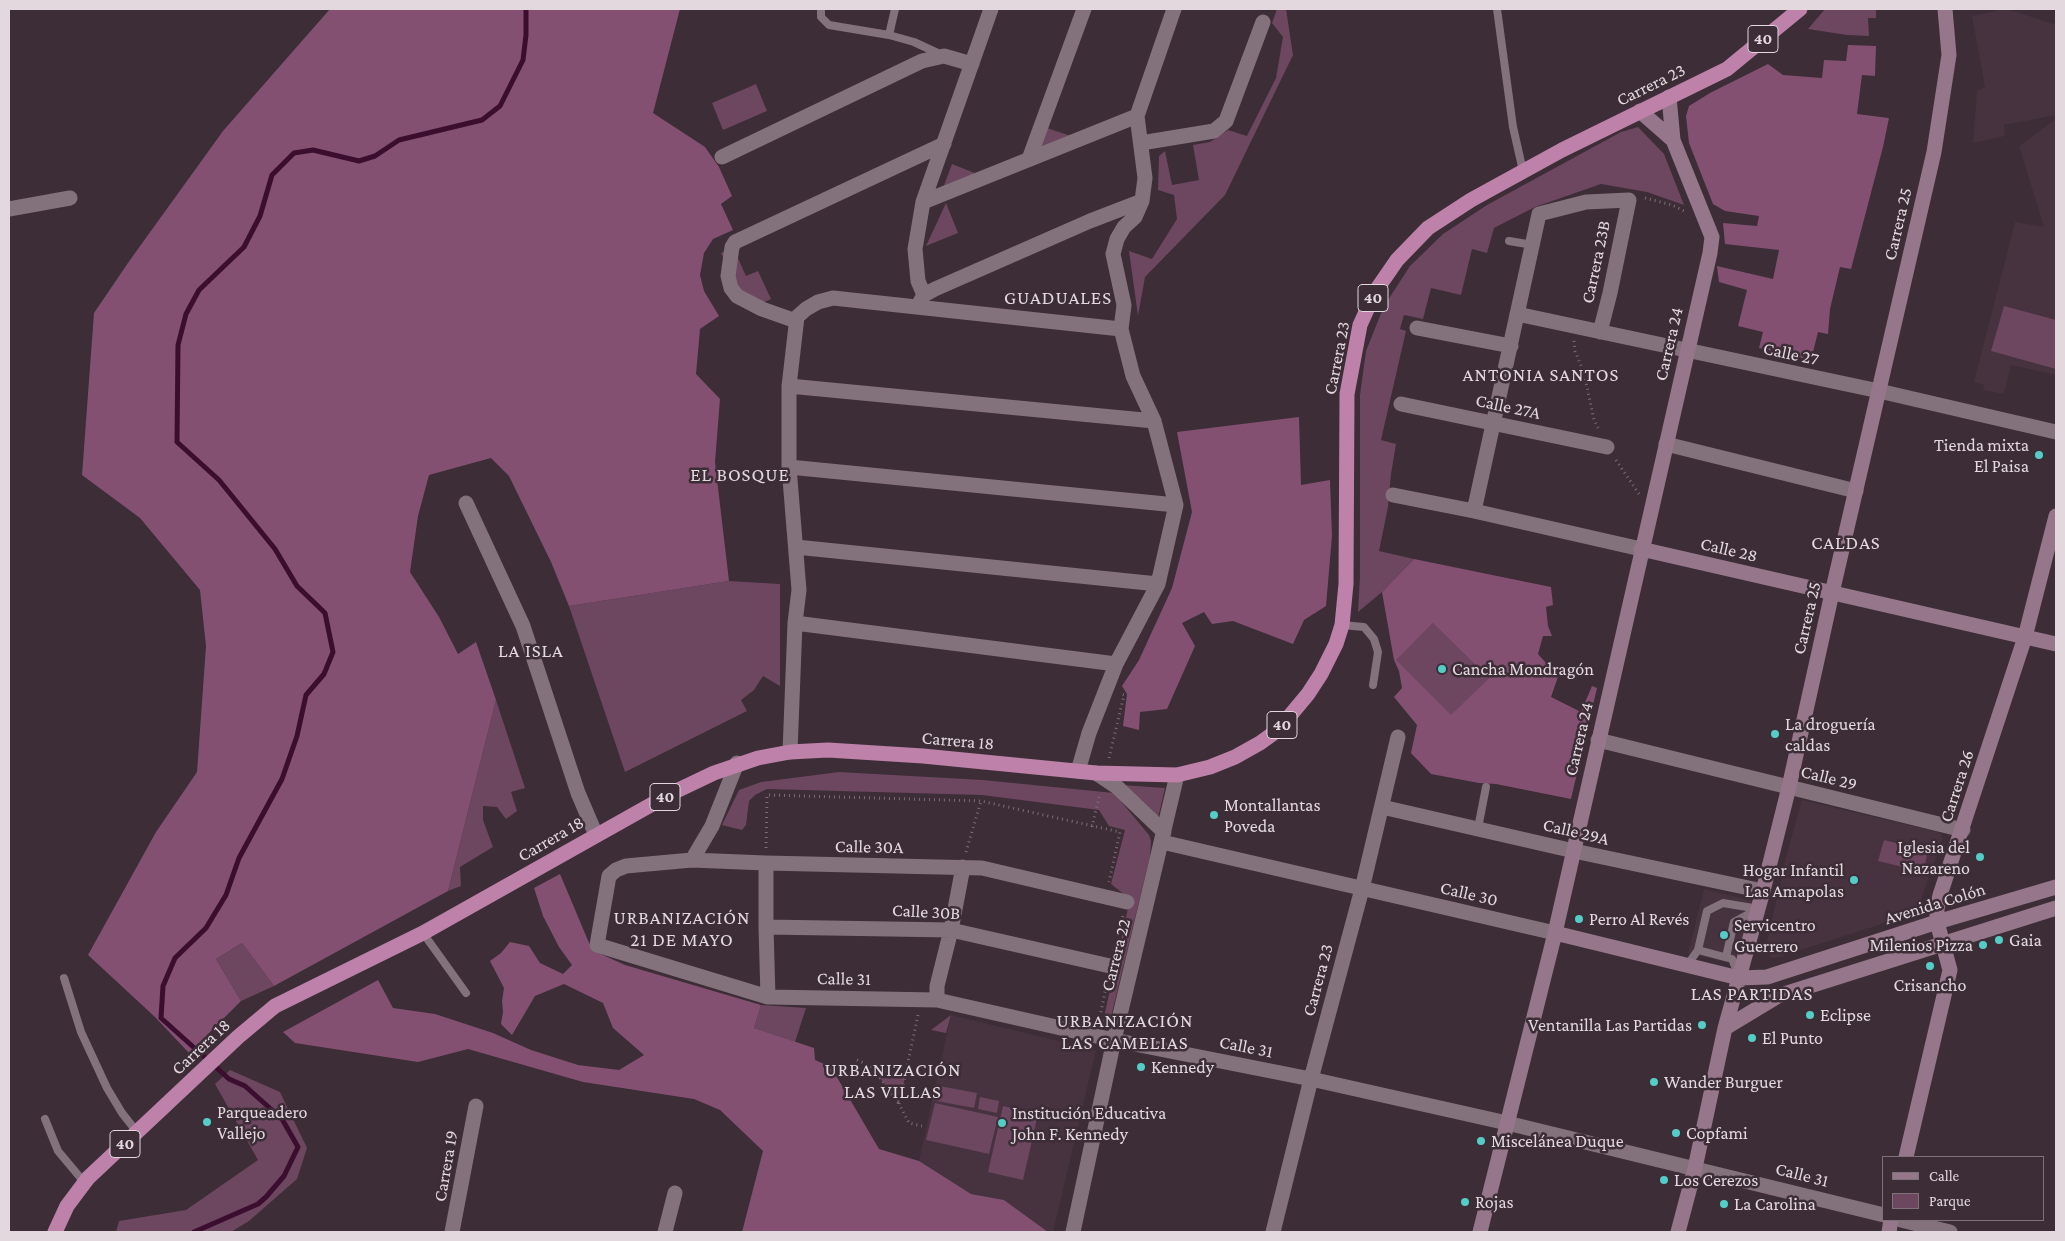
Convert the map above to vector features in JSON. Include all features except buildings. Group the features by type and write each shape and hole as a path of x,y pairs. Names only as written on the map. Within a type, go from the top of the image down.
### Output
{"highway":[{"name":"Carrera 23","path":"1177,775 1210,767 1235,757 1278,730 1294,713 1321,674 1336,644 1342,625 1346,584 1347,394 1360,325 1375,292 1397,260 1428,228 1471,200 1523,171 1727,69 1800,9"},
{"name":"Carrera 18","path":"55,1232 67,1206 84,1182 238,1037 275,1006 423,933 672,792 737,764 790,752 828,750 923,756 1096,773 1177,775"}],"street":[{"path":"920,301 915,249 923,202 991,9"},
{"path":"1029,159 1084,9"},
{"path":"1078,771 1089,733 1116,664 1158,584 1176,505 1154,421 1133,376 1121,329 1124,306 1113,254 1117,238 1124,227 1135,217 1142,201 1144,178 1137,116 1174,9"},
{"name":"Carrera 25","path":"1678,1232 1695,1168 1725,1028 1763,891 1789,787 1934,152 1949,55 1945,9"},
{"path":"1141,143 1214,131 1226,121 1263,22"},
{"path":"722,157 922,60 944,56 972,64"},
{"name":"Carrera 24","path":"1480,1232 1555,933 1686,351 1710,253 1712,237 1673,140 1668,97"},
{"name":"Carrera 24","path":"1640,112 1673,140"},
{"path":"923,202 1137,116"},
{"path":"796,321 762,309 737,296 731,288 728,276 732,247 735,242 944,144"},
{"path":"9,209 70,198"},
{"path":"1474,511 1540,214 1586,202 1629,200"},
{"name":"Carrera 23B","path":"1600,332 1629,200"},
{"path":"920,301 935,289 1090,221 1142,201"},
{"path":"790,752 795,623 799,590 789,467 789,386 797,317 818,302 833,298 920,301 1121,329"},
{"name":"Calle 27","path":"1518,314 1879,391 2056,432"},
{"path":"1417,328 1510,346"},
{"path":"789,386 1154,421"},
{"name":"Calle 27A","path":"1401,404 1607,447"},
{"path":"1666,444 1856,492"},
{"path":"789,467 1176,505"},
{"name":"Calle 28","path":"1393,495 1474,511 2056,644"},
{"path":"466,503 523,626 578,793 596,835"},
{"name":"Carrera 26","path":"1906,1156 1950,970 1937,922 1940,895 1963,830 2025,637 2056,516"},
{"path":"796,547 1158,584"},
{"path":"795,623 1116,664"},
{"name":"Carrera 23","path":"1273,1232 1311,1079 1362,889 1398,737"},
{"name":"Calle 29","path":"1598,740 1963,830"},
{"path":"692,860 712,826 737,764"},
{"path":"1096,773 1117,787 1163,837"},
{"name":"Carrera 22","path":"1073,1232 1114,1040 1177,775"},
{"name":"Calle 29A","path":"1382,807 1574,851 1763,891"},
{"name":"Calle 30","path":"1163,837 1362,889 1688,964 1739,978 1767,977"},
{"name":"Calle 30A","path":"597,945 609,876 616,870 626,866 692,860 982,868 1127,902"},
{"path":"766,863 768,997"},
{"path":"929,1000 937,986 951,930 963,867"},
{"name":"Avenida Colón","path":"1767,977 1937,922 2056,887"},
{"path":"1725,1028 1778,996 2056,908"},
{"name":"Calle 30B","path":"766,927 951,930 1110,966"},
{"name":"Calle 31","path":"597,945 768,997 929,1000 1114,1040 1311,1079 1506,1123 1882,1215"},
{"name":"Carrera 19","path":"452,1232 476,1106"},
{"path":"665,1232 675,1193"},
{"path":"1905,1221 1950,1232"}],"lane":[{"path":"821,9 821,17 829,25 889,34 914,42 944,56"},
{"path":"889,34 895,9"},
{"path":"1497,9 1513,127 1523,171"},
{"path":"1509,241 1532,245"},
{"path":"1342,625 1364,627 1374,639 1378,652 1373,685"},
{"path":"1478,828 1486,787"},
{"path":"1688,964 1698,950 1707,910 1723,903 1758,909"},
{"path":"1726,957 1734,922 1758,909"},
{"path":"423,933 466,994"},
{"path":"1698,950 1732,959 1739,978"},
{"path":"64,978 81,1032 107,1088 122,1113 137,1132"},
{"path":"45,1119 58,1151 84,1182"}],"path":[{"path":"1629,200 1640,197 1672,205 1705,220"},
{"path":"1573,327 1575,351 1584,374 1594,420 1607,447 1650,511"},
{"path":"1117,724 1124,695"},
{"path":"766,863 767,795 981,800 1120,832 1108,887 1127,902"},
{"path":"963,867 981,800"},
{"path":"1092,827 1097,806"},
{"path":"899,1104 905,1076 929,1000"},
{"path":"857,1060 905,1076"},
{"path":"871,1066 899,1104 909,1123 922,1126"}],"shaded area":[{"path":"330,9 680,9 653,113 705,147 719,167 732,196 721,204 733,230 713,239 704,253 700,275 704,291 719,316 700,329 696,374 720,399 715,462 729,581 569,606 551,562 509,476 491,458 429,475 418,516 410,572 439,617 458,654 476,642 496,700 448,891 274,986 242,943 216,959 241,1001 189,1053 155,1017 88,955 156,832 197,772 206,646 200,590 140,518 82,475 94,313 223,131"},
{"path":"1996,9 2007,9 2054,24 2056,17 2056,115 2004,125 2005,136 1973,143 1977,91 1985,87 1972,16 1996,11"},
{"path":"1848,45 1876,46 1875,76 1862,75 1857,114 1889,118 1851,269 1840,267 1830,309 1828,334 1818,332 1811,360 1759,348 1763,332 1738,326 1747,290 1719,282 1717,266 1773,279 1779,250 1725,244 1723,223 1757,226 1759,216 1725,211 1713,204 1689,143 1686,116 1689,106 1710,93 1768,64 1783,75 1822,78 1824,60 1846,61"},
{"path":"2056,119 2056,375 2011,365 2004,394 1983,390 1984,385 1974,382 2015,222 2044,227 2019,146"},
{"path":"1299,417 1301,485 1330,480 1332,536 1326,606 1304,620 1293,644 1233,621 1212,624 1204,612 1182,623 1195,646 1167,709 1140,712 1139,730 1123,726 1127,694 1122,686 1139,660 1172,588 1192,512 1177,432"},
{"path":"1414,559 1551,587 1553,605 1546,607 1548,626 1552,636 1543,636 1538,654 1547,664 1560,671 1551,697 1581,712 1592,686 1597,688 1571,799 1496,784 1479,783 1431,774 1411,753 1417,725 1394,697 1402,688 1399,671 1394,660 1382,592","holes":["1433,623 1489,678 1451,715 1396,660"]},
{"name":"Hogar Infantil Las Amapolas","path":"1802,800 1938,832 1943,838 1916,913 1772,958 1765,951 1786,857"},
{"path":"560,874 592,950 625,965 761,1005 754,1028 814,1048 815,1060 831,1067 879,1149 919,1161 971,1194 1004,1200 1048,1232 742,1232 763,1151 720,1110 694,1099 583,1082 468,1049 418,1062 295,1043 283,1032 378,980 393,1008 435,1014 493,1033 531,1050 578,1065 619,1070 644,1055 613,1028 603,1003 564,984 535,996 512,1035 501,1024 504,988 490,961 501,953 510,942 529,946 540,963 563,974 572,965 559,947 543,916 534,888"},
{"path":"1704,889 1754,901 1738,965 1688,953"},
{"name":"Institución Educativa John F. Kennedy","path":"951,1015 1096,1050 1053,1232 1048,1232 1004,1200 971,1194 919,1161"}],"green space":[{"path":"1277,9 1286,9 1293,55 1225,195 1145,277 1138,316 1129,251 1152,259 1177,219 1174,195 1158,190 1159,156 1165,151 1172,185 1199,180 1193,145 1210,142 1228,130 1247,136 1276,78 1283,37 1272,23"},
{"path":"1825,9 1876,9 1876,18 1868,18 1869,36 1847,35 1808,29"},
{"path":"756,84 767,111 723,130 712,103"},
{"path":"1638,127 1664,154 1684,205 1647,192 1601,184 1535,207 1494,228 1487,253 1472,249 1461,295 1431,288 1423,319 1404,315 1400,329 1406,331 1381,440 1396,444 1388,507 1379,551 1414,559 1382,592 1358,612 1360,576 1360,395 1366,351 1384,306 1410,266 1443,234 1487,205 1621,132"},
{"path":"1047,128 1071,136 1040,149"},
{"path":"952,164 977,174 943,188"},
{"path":"946,203 958,233 926,246"},
{"path":"733,247 746,276 758,271 771,299 747,310 721,253"},
{"path":"2004,306 2056,320 2056,369 1991,351"},
{"path":"729,581 780,584 780,686 763,676 754,690 741,700 747,711 625,772 569,606"},
{"name":"Cancha Mondragón","path":"1434,622 1489,678 1451,716 1395,660"},
{"path":"496,700 525,788 511,792 517,811 506,819 497,807 483,806 483,820 493,847 460,867 461,886 448,891"},
{"path":"839,772 983,780 1114,793 1149,835 1151,841 1150,856 1109,1025 1102,1026 1130,899 1111,884 1125,830 1109,826 1099,810 982,795 767,789 755,795 749,801 746,825 742,830 722,825 739,790 761,782"},
{"path":"1122,785 1165,788 1158,818"},
{"path":"1884,840 1928,851 1923,872 1878,861"},
{"path":"242,943 274,986 241,1001 216,959"},
{"path":"761,1005 806,1008 795,1042 754,1028"},
{"path":"951,1015 946,1033 931,1030"},
{"path":"871,1066 905,1076 899,1104"},
{"path":"230,1070 280,1092 307,1148 297,1179 249,1221 231,1232 116,1232 119,1221 186,1210 258,1160 215,1084"},
{"path":"934,1085 977,1093 974,1108 931,1100"},
{"path":"980,1097 999,1101 997,1113 978,1109"},
{"path":"935,1103 998,1117 989,1154 926,1140"},
{"path":"1003,1106 1038,1114 1023,1180 988,1172"}],"waterway":[{"path":"194,1232 258,1204 284,1176 298,1147 282,1119 245,1086 229,1079 161,1018 163,986 175,958 206,928 226,895 239,858 282,779 297,736 306,695 324,674 333,652 325,613 297,586 275,549 219,480 177,442 178,345 186,314 199,290 244,247 260,216 272,175 294,153 313,150 359,161 375,156 399,140 482,120 500,106 523,60 526,35 526,9"}],"place":[{"name":"Tienda mixta El Paisa","path":"2039,455"},
{"name":"Cancha Mondragón","path":"1442,669"},
{"name":"La droguería caldas","path":"1775,734"},
{"name":"Montallantas Poveda","path":"1214,815"},
{"name":"Iglesia del Nazareno","path":"1980,857"},
{"name":"Hogar Infantil Las Amapolas","path":"1854,880"},
{"name":"Perro Al Revés","path":"1579,919"},
{"name":"Servicentro Guerrero","path":"1724,935"},
{"name":"Gaia","path":"1999,940"},
{"name":"Milenios Pizza","path":"1983,945"},
{"name":"Crisancho","path":"1930,966"},
{"name":"Eclipse","path":"1810,1015"},
{"name":"Ventanilla Las Partidas","path":"1702,1025"},
{"name":"El Punto","path":"1752,1038"},
{"name":"Kennedy","path":"1141,1067"},
{"name":"Wander Burguer","path":"1654,1082"},
{"name":"Parqueadero Vallejo","path":"207,1122"},
{"name":"Institución Educativa John F. Kennedy","path":"1002,1123"},
{"name":"Copfami","path":"1676,1133"},
{"name":"Miscelánea Duque","path":"1481,1141"},
{"name":"Los Cerezos","path":"1664,1180"},
{"name":"Rojas","path":"1465,1202"},
{"name":"La Carolina","path":"1724,1204"}],"district":[{"name":"GUADUALES","path":"1058,298"},
{"name":"ANTONIA SANTOS","path":"1541,375"},
{"name":"EL BOSQUE","path":"740,475"},
{"name":"CALDAS","path":"1846,543"},
{"name":"LA ISLA","path":"531,651"},
{"name":"URBANIZACIÓN 21 DE MAYO","path":"682,929"},
{"name":"LAS PARTIDAS","path":"1752,994"},
{"name":"URBANIZACIÓN LAS CAMELIAS","path":"1125,1032"},
{"name":"URBANIZACIÓN LAS VILLAS","path":"893,1081"}]}
